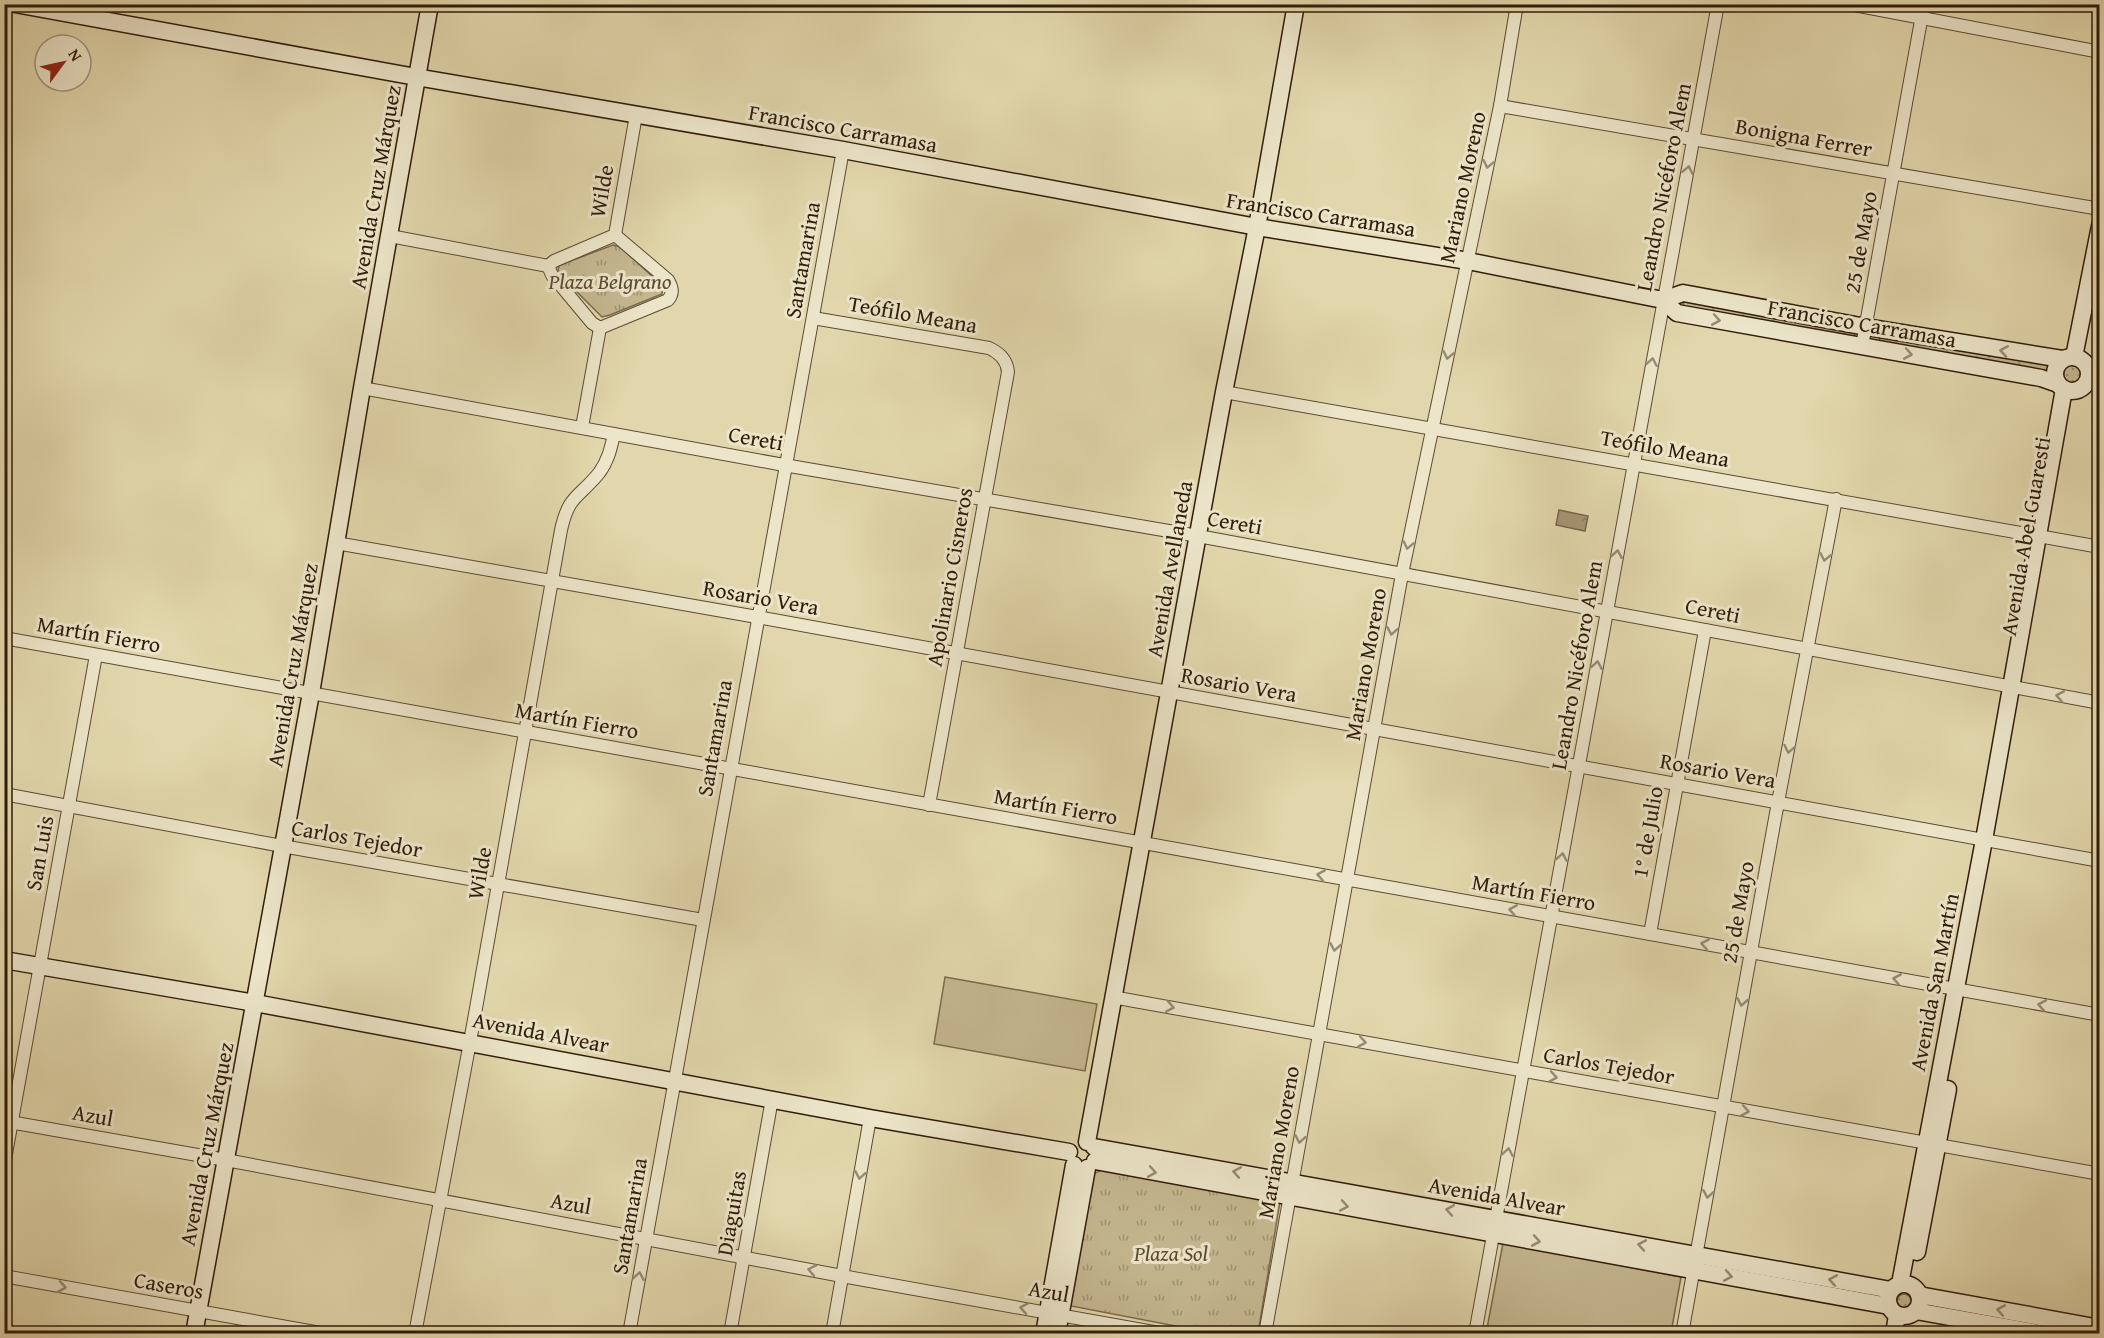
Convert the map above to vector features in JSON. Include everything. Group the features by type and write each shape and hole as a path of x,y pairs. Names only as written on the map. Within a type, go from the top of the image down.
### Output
{"street":[{"name":"Francisco Carramasa","path":"15,4 416,77 843,150 1257,227 1468,261 1663,300 1683,293 1866,327 2080,361"},
{"name":"Avenida Cruz Márquez","path":"194,1334 311,693 430,4"},
{"name":"Avenida Avellaneda","path":"1044,1334 1054,1314 1084,1156 1224,392 1257,227 1296,4"},
{"name":"Mariano Moreno","path":"1265,1334 1402,574 1500,106 1517,4"},
{"name":"Leandro Nicéforo Alem","path":"1475,1334 1718,4"},
{"path":"1849,4 2100,52"},
{"name":"25 de Mayo","path":"1862,346 1924,4"},
{"name":"Bonigna Ferrer","path":"1500,106 2100,209"},
{"name":"Wilde","path":"548,266 554,261 615,235 636,115"},
{"name":"Santamarina","path":"629,1334 784,465 843,150"},
{"path":"2080,361 2100,226"},
{"path":"600,328 668,300 672,295 672,287 668,280 615,235"},
{"path":"390,236 548,266 552,275 585,315 600,328"},
{"name":"Francisco Carramasa","path":"1663,300 1677,313 2041,378 2069,389 2100,389"},
{"name":"Teófilo Meana","path":"813,318 989,348 1003,357"},
{"path":"582,427 600,328"},
{"name":"Apolinario Cisneros","path":"929,805 1008,372 1003,357"},
{"path":"2080,361 2088,367 2087,382 2069,389 2055,379 2055,368 2080,361"},
{"name":"Cereti","path":"362,388 784,465 1198,536 2100,704"},
{"name":"Avenida Abel Guaresti","path":"2016,688 2069,389"},
{"name":"Teófilo Meana","path":"1224,392 2100,547"},
{"name":"Wilde","path":"414,1334 441,1201 565,513 574,497 591,482 605,464 610,454 614,434"},
{"name":"25 de Mayo","path":"1682,1334 1778,802 1836,500"},
{"name":"Rosario Vera","path":"336,543 757,617 2100,861"},
{"name":"1° de Julio","path":"1650,934 1705,630"},
{"name":"Martín Fierro","path":"4,638 2100,1015"},
{"name":"San Luis","path":"4,1165 8,1122 41,966 96,655"},
{"name":"Avenida San Martín","path":"1904,1334 1904,1300 2016,688"},
{"name":"Carlos Tejedor","path":"4,794 282,846 703,920"},
{"name":"Avenida Alvear","path":"4,960 470,1041 870,1118 1084,1156 1291,1189 1904,1300 2100,1328"},
{"name":"Carlos Tejedor","path":"1112,997 2100,1174"},
{"name":"Diaguitas","path":"730,1334 772,1099"},
{"path":"832,1334 870,1118"},
{"name":"Azul","path":"8,1122 226,1160 842,1276 1165,1334"},
{"name":"Caseros","path":"4,1276 326,1334"},
{"path":"1894,1334 1904,1300"},
{"name":"Avenida Alvear","path":"1904,1300 2044,1334"},
{"name":"Avenida Avellaneda","path":"1054,1314 1057,1334"}],"green space":[{"name":"Plaza Belgrano","path":"613,245 620,247 663,286 662,294 602,317 560,275 558,269 560,265"},
{"path":"1684,297 1856,328 1854,338 1683,306"},
{"path":"1881,333 2053,364 2051,373 1879,342"},
{"path":"2072,364 2079,367 2082,374 2079,381 2072,384 2065,381 2062,374 2065,367"},
{"path":"945,977 1097,1004 1085,1071 934,1044"},
{"name":"Plaza Sol","path":"1106,1168 1280,1202 1258,1333 1212,1333 1071,1306 1093,1174"},
{"path":"1503,1243 1681,1277 1671,1333 1486,1334"},
{"path":"1904,1294 1909,1296 1911,1301 1909,1306 1904,1308 1899,1306 1897,1301 1899,1296"}],"water":[{"path":"1559,510 1588,516 1585,531 1556,525"}]}
